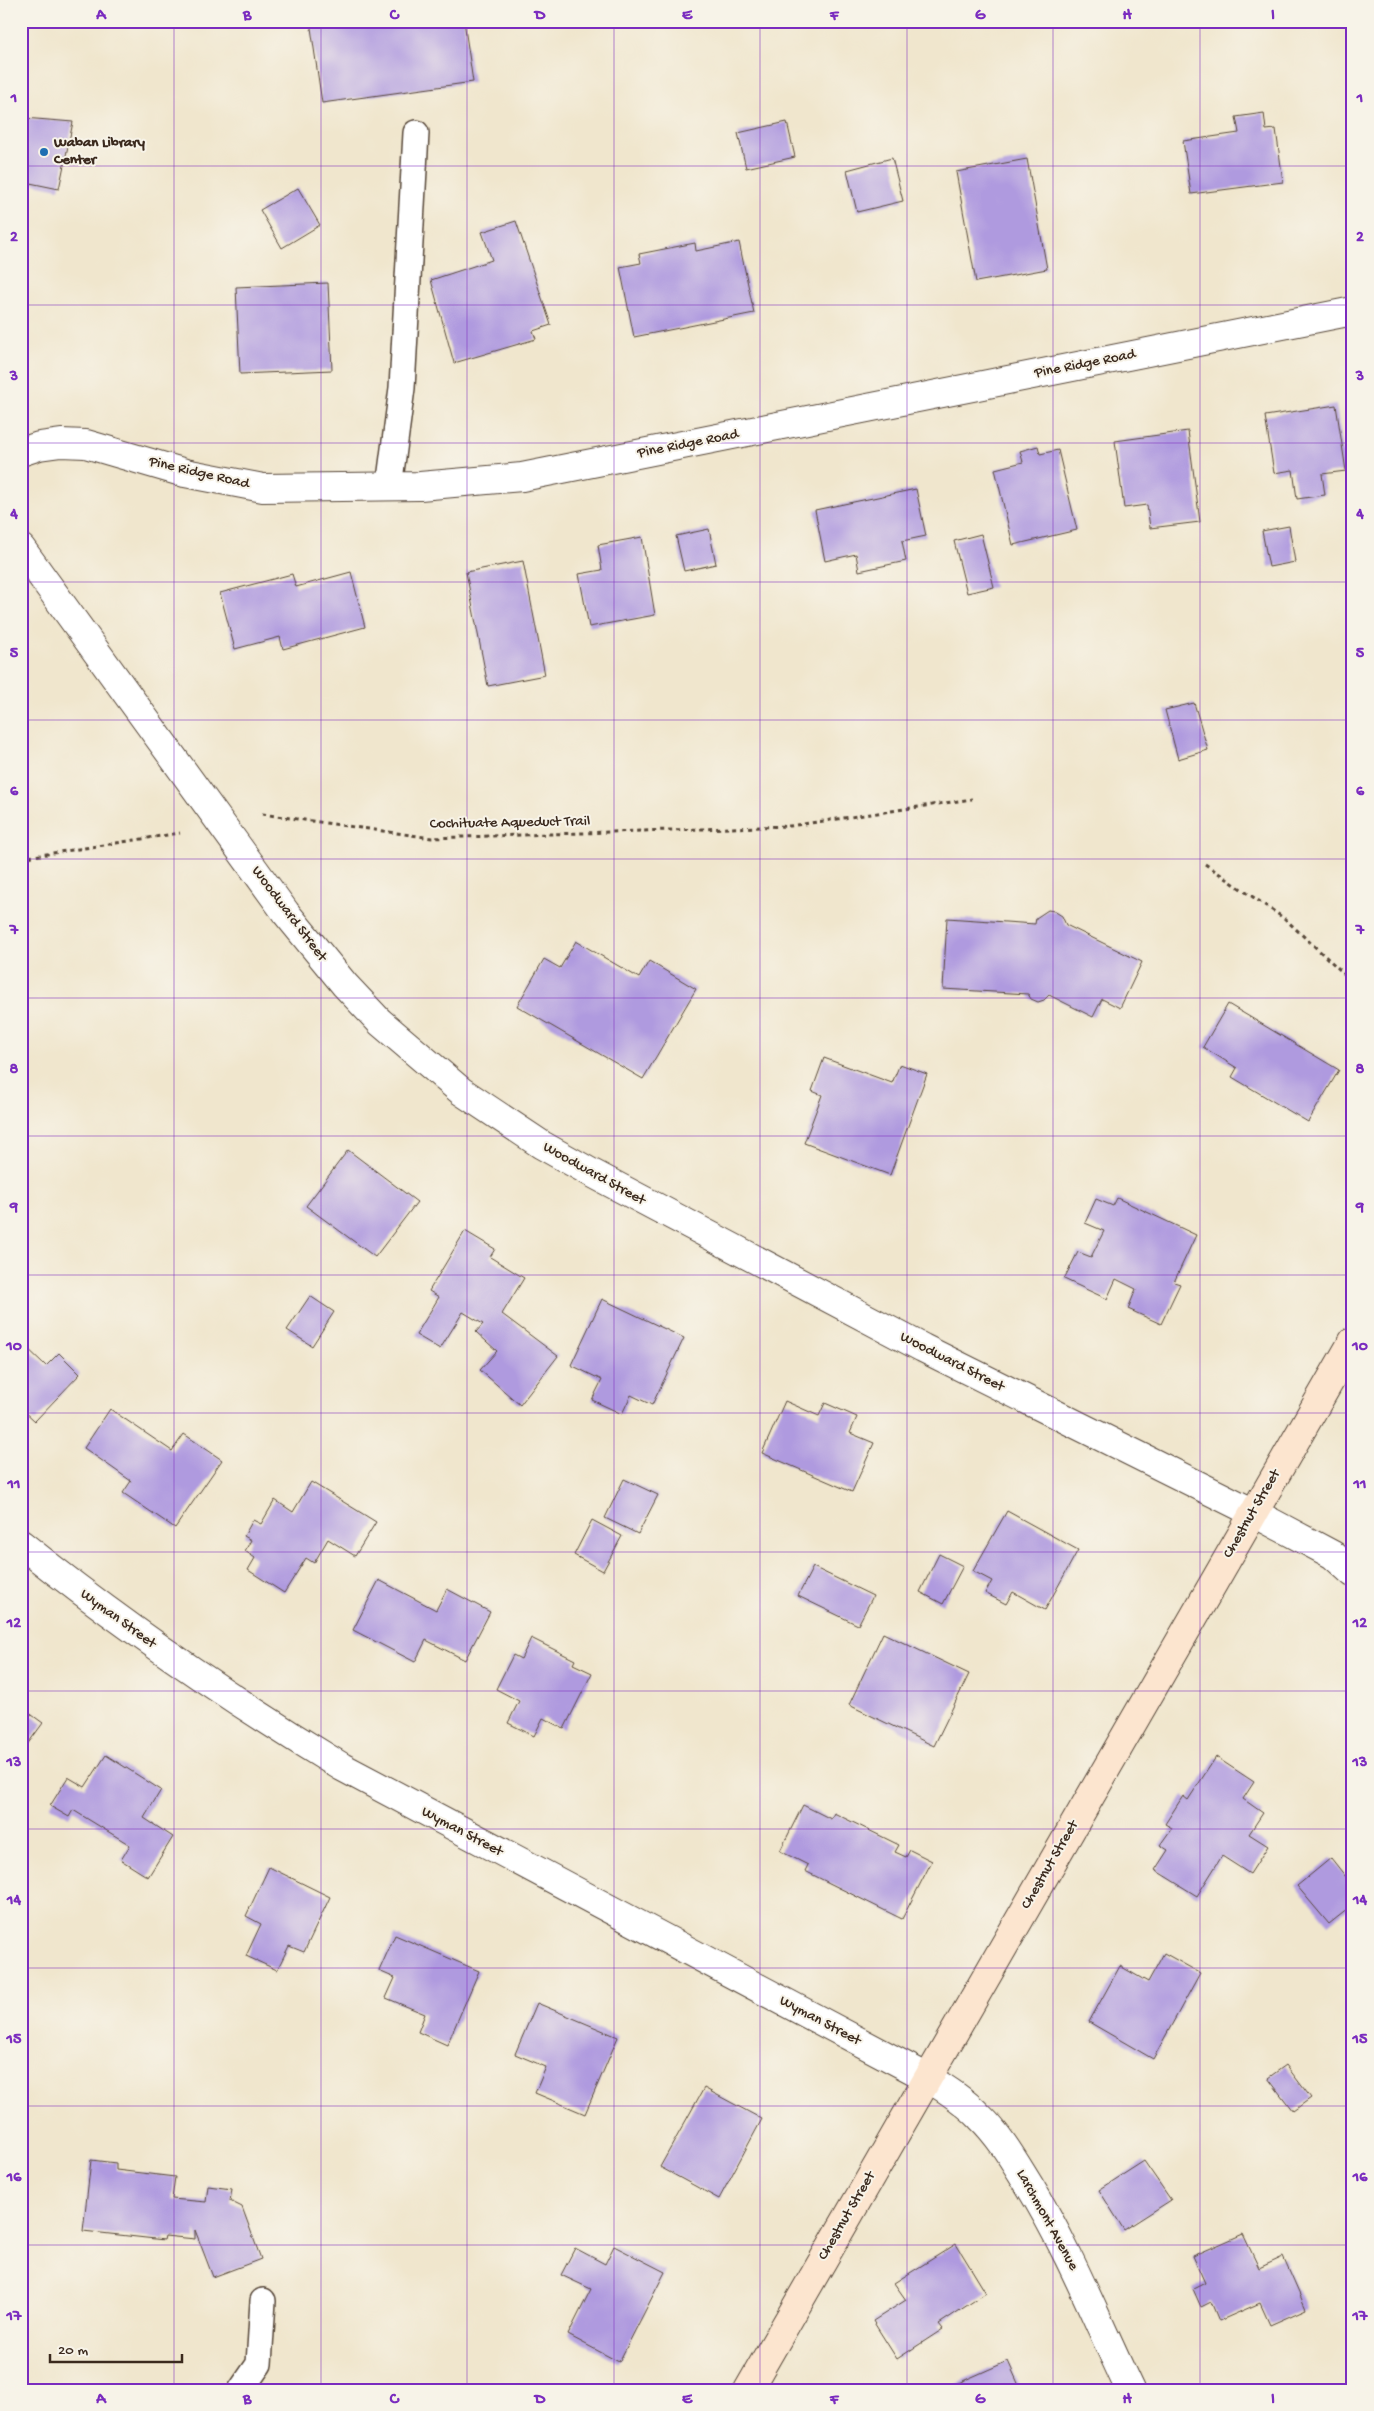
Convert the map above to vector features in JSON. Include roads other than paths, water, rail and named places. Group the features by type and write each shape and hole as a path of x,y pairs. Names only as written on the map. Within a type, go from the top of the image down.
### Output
{"main road":[{"name":"Chestnut Street","path":"748,2390 1252,1512 1353,1341"}],"street":[{"name":"Pine Ridge Road","path":"21,452 39,446 61,443 86,444 185,473 263,488 390,487 522,477 1353,311"},
{"name":"Woodward Street","path":"21,548 286,913 351,991 419,1056 461,1091 500,1119 590,1172 899,1335 1252,1512 1333,1556 1353,1573"},
{"name":"Wyman Street","path":"21,1544 90,1600 180,1664 342,1767 928,2078"},
{"name":"Larchmont Avenue","path":"928,2078 954,2095 980,2117 1012,2158 1069,2255 1130,2390"}],"lane":[{"path":"390,487 402,388 416,133"},
{"path":"241,2390 259,2364 263,2301"}],"place":[{"name":"Waban Library Center","path":"44,152"}]}
